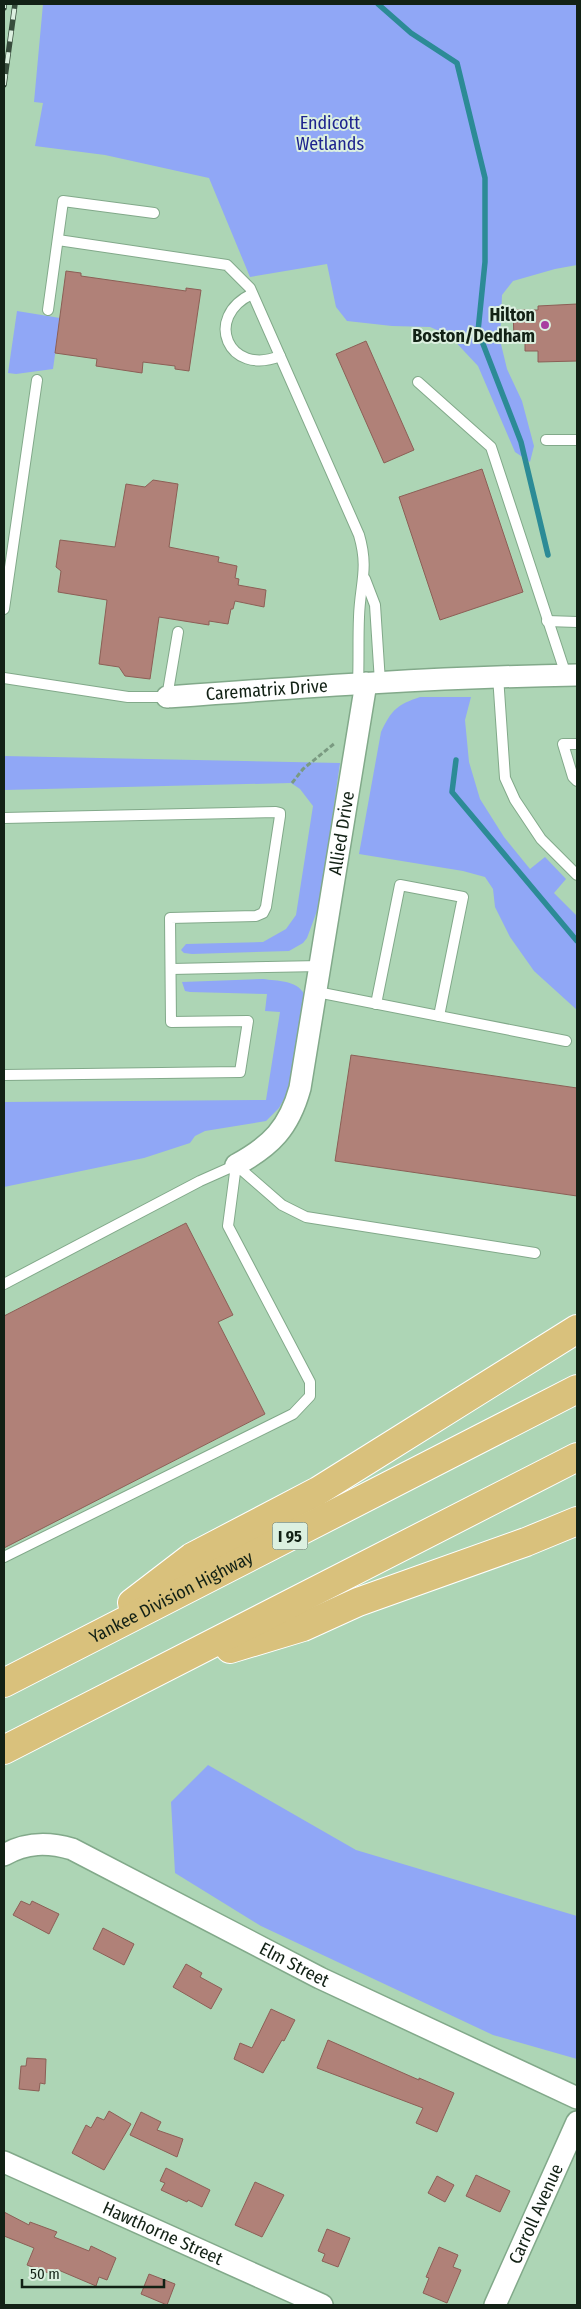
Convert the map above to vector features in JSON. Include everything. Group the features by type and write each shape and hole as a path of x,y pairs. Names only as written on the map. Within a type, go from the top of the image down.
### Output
{"highway":[{"path":"78,1645 192,1556 318,1491 577,1329"},
{"name":"Yankee Division Highway","path":"4,1683 577,1388"},
{"path":"4,1750 577,1456"},
{"path":"168,1666 303,1627 358,1602 526,1542 577,1521"}],"street":[{"path":"368,683 498,676 572,675"},
{"name":"Carematrix Drive","path":"167,696 368,683"},
{"name":"Allied Drive","path":"236,1165 260,1152 275,1137 295,1108 317,992 368,683"},
{"name":"Elm Street","path":"8,1852 41,1843 72,1849 294,1965 577,2098"},
{"name":"Carroll Avenue","path":"495,2305 577,2122"},
{"name":"Hawthorne Street","path":"4,2162 322,2305"}],"lane":[{"path":"48,310 63,201 154,213"},
{"path":"58,240 227,265 250,288 359,535 364,552 365,579 359,615 368,683"},
{"path":"252,294 233,306 228,316 227,338 232,348 249,360 260,362 280,356"},
{"path":"4,609 37,380"},
{"path":"418,382 491,447 547,621 572,675"},
{"path":"546,440 577,440"},
{"path":"365,579 375,605 368,683"},
{"path":"547,621 577,622"},
{"path":"4,678 128,697 167,696 178,632"},
{"path":"498,676 505,778 515,800 541,839 577,875"},
{"path":"577,744 563,744 573,777 577,781"},
{"path":"4,818 280,813 267,898 262,913 256,916 170,918 172,1022 248,1021 240,1072 4,1076"},
{"path":"376,1004 400,885 454,895 462,897 439,1016"},
{"path":"171,969 321,966"},
{"path":"317,992 566,1041"},
{"path":"236,1165 282,1205 306,1217 535,1253"},
{"path":"4,1284 200,1181 236,1165"},
{"path":"4,1558 293,1414 310,1396 310,1382 228,1226 236,1165"}],"path":[{"path":"292,784 303,769 339,739"}],"green space":[{"name":"Endicott Wetlands","path":"43,4 577,4 577,265 513,281 502,295 500,340 507,369 522,401 534,446 530,462 515,452 478,366 449,335 430,327 392,326 347,321 336,307 327,264 250,277 209,178 105,155 35,146 43,103 34,102"},
{"path":"17,311 60,318 53,369 16,374 8,373"},
{"path":"420,697 471,697 465,720 469,762 480,799 504,837 530,869 545,857 566,879 554,893 577,916 577,1010 534,971 510,937 495,907 493,889 485,877 463,871 359,854 381,732 396,709"},
{"path":"4,756 340,763 320,903 307,938 303,943 289,951 192,954 184,953 181,950 186,944 263,942 286,929 296,915 313,806 300,789 291,783 4,790"},
{"path":"263,979 292,984 301,989 304,994 295,1060 286,1095 279,1108 266,1121 205,1131 195,1136 190,1143 144,1158 4,1187 4,1102 266,1100 280,1012 265,1011 267,994 190,992 185,991 182,982"},
{"path":"208,1765 356,1850 577,1916 577,2059 493,2035 261,1926 175,1873 171,1802"}],"building":[{"path":"66,271 81,273 81,276 186,291 186,288 201,290 189,371 175,369 175,366 143,362 142,373 96,366 97,359 55,353"},
{"name":"Hilton Boston/Dedham","path":"577,304 577,361 538,362 538,351 525,351 525,339 514,339 513,310 538,310 538,306"},
{"path":"366,341 414,450 384,463 336,354"},
{"path":"482,469 523,592 440,620 399,497"},
{"path":"153,480 178,484 169,547 219,557 218,562 237,566 235,578 239,579 238,585 266,590 264,607 235,601 228,624 209,621 209,625 159,617 150,679 125,676 119,667 99,664 107,600 58,592 61,571 56,567 60,540 115,547 126,484 145,487"},
{"path":"351,1055 577,1088 577,1196 335,1161"},
{"path":"186,1223 233,1315 218,1322 265,1414 4,1548 4,1316"},
{"path":"21,1901 30,1905 32,1901 59,1914 49,1934 13,1915"},
{"path":"103,1928 134,1944 124,1965 93,1949"},
{"path":"186,1964 202,1973 200,1977 222,1989 211,2009 173,1987"},
{"path":"271,2009 295,2020 263,2073 234,2059 240,2043 252,2048"},
{"path":"328,2040 419,2080 419,2078 454,2093 437,2132 416,2123 423,2108 317,2068"},
{"path":"27,2058 46,2059 45,2084 40,2083 39,2091 19,2089 21,2066 26,2066"},
{"path":"109,2111 131,2124 104,2170 72,2153 86,2125 91,2128 97,2117 104,2120"},
{"path":"141,2112 161,2122 157,2130 183,2139 177,2157 130,2135"},
{"path":"166,2168 210,2190 202,2207 161,2190 165,2183 160,2181"},
{"path":"476,2175 510,2191 500,2212 466,2196"},
{"path":"437,2176 454,2185 445,2202 428,2193"},
{"path":"255,2182 284,2195 262,2237 235,2225"},
{"path":"4,2212 29,2225 30,2222 57,2232 54,2237 89,2251 91,2246 116,2258 107,2280 99,2277 96,2286 56,2269 54,2275 27,2265 34,2248 4,2236"},
{"path":"327,2229 350,2238 338,2267 322,2261 325,2254 318,2251"},
{"path":"439,2247 458,2255 453,2267 461,2270 447,2303 423,2293 429,2278 426,2277"},
{"path":"149,2274 175,2284 167,2305 141,2294"}],"waterway":[{"path":"378,4 411,33 457,63 485,178 485,262 478,331 521,442 548,555"},
{"path":"456,760 452,792 577,941"}],"railway":[{"path":"4,85 15,4"}],"place":[{"name":"Hilton Boston/Dedham","path":"545,325"}]}
